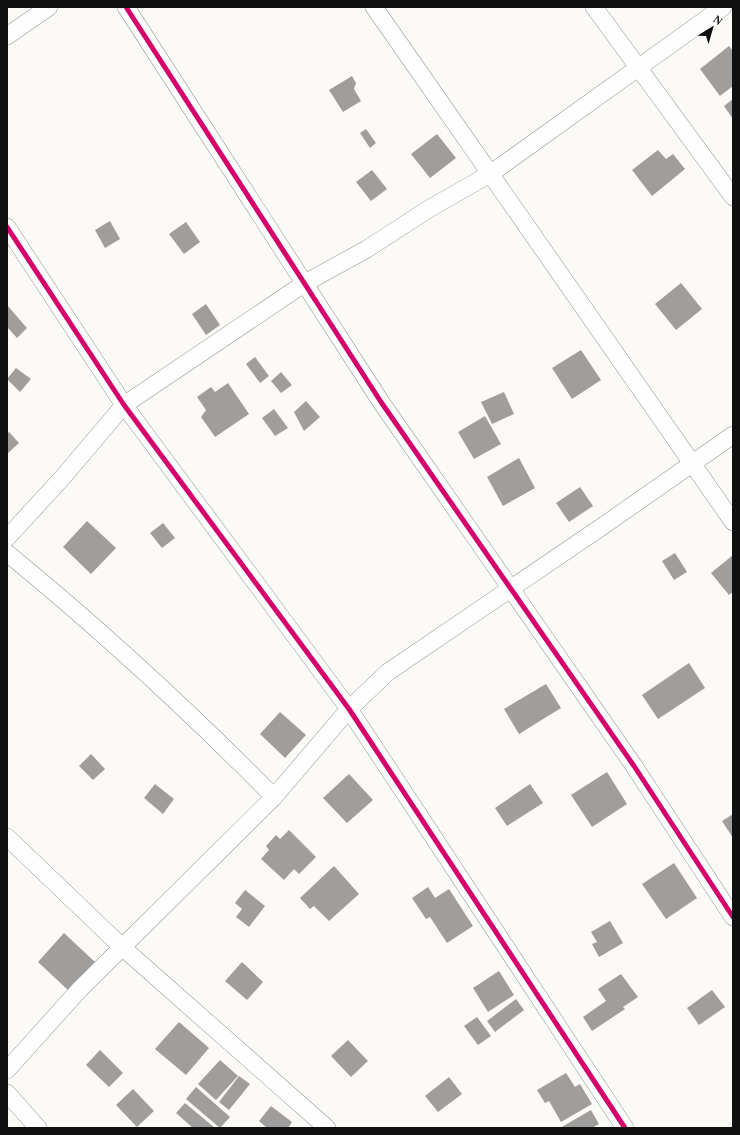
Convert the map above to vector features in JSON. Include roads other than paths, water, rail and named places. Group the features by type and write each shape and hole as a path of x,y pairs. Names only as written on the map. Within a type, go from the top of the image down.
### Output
{"street":[{"path":"7,36 49,7"},
{"path":"126,7 381,402 512,588 634,766 733,917"},
{"path":"374,7 733,522"},
{"path":"594,7 733,197"},
{"path":"7,538 63,477 124,405 305,283 367,249 427,210 490,174 723,7"},
{"path":"7,227 124,405 349,709 625,1128"},
{"path":"7,1070 80,989 274,797 349,709 388,672 733,435"},
{"path":"7,552 59,596 218,740 274,797"},
{"path":"7,837 122,947 327,1128"},
{"path":"7,1093 38,1128"}]}
